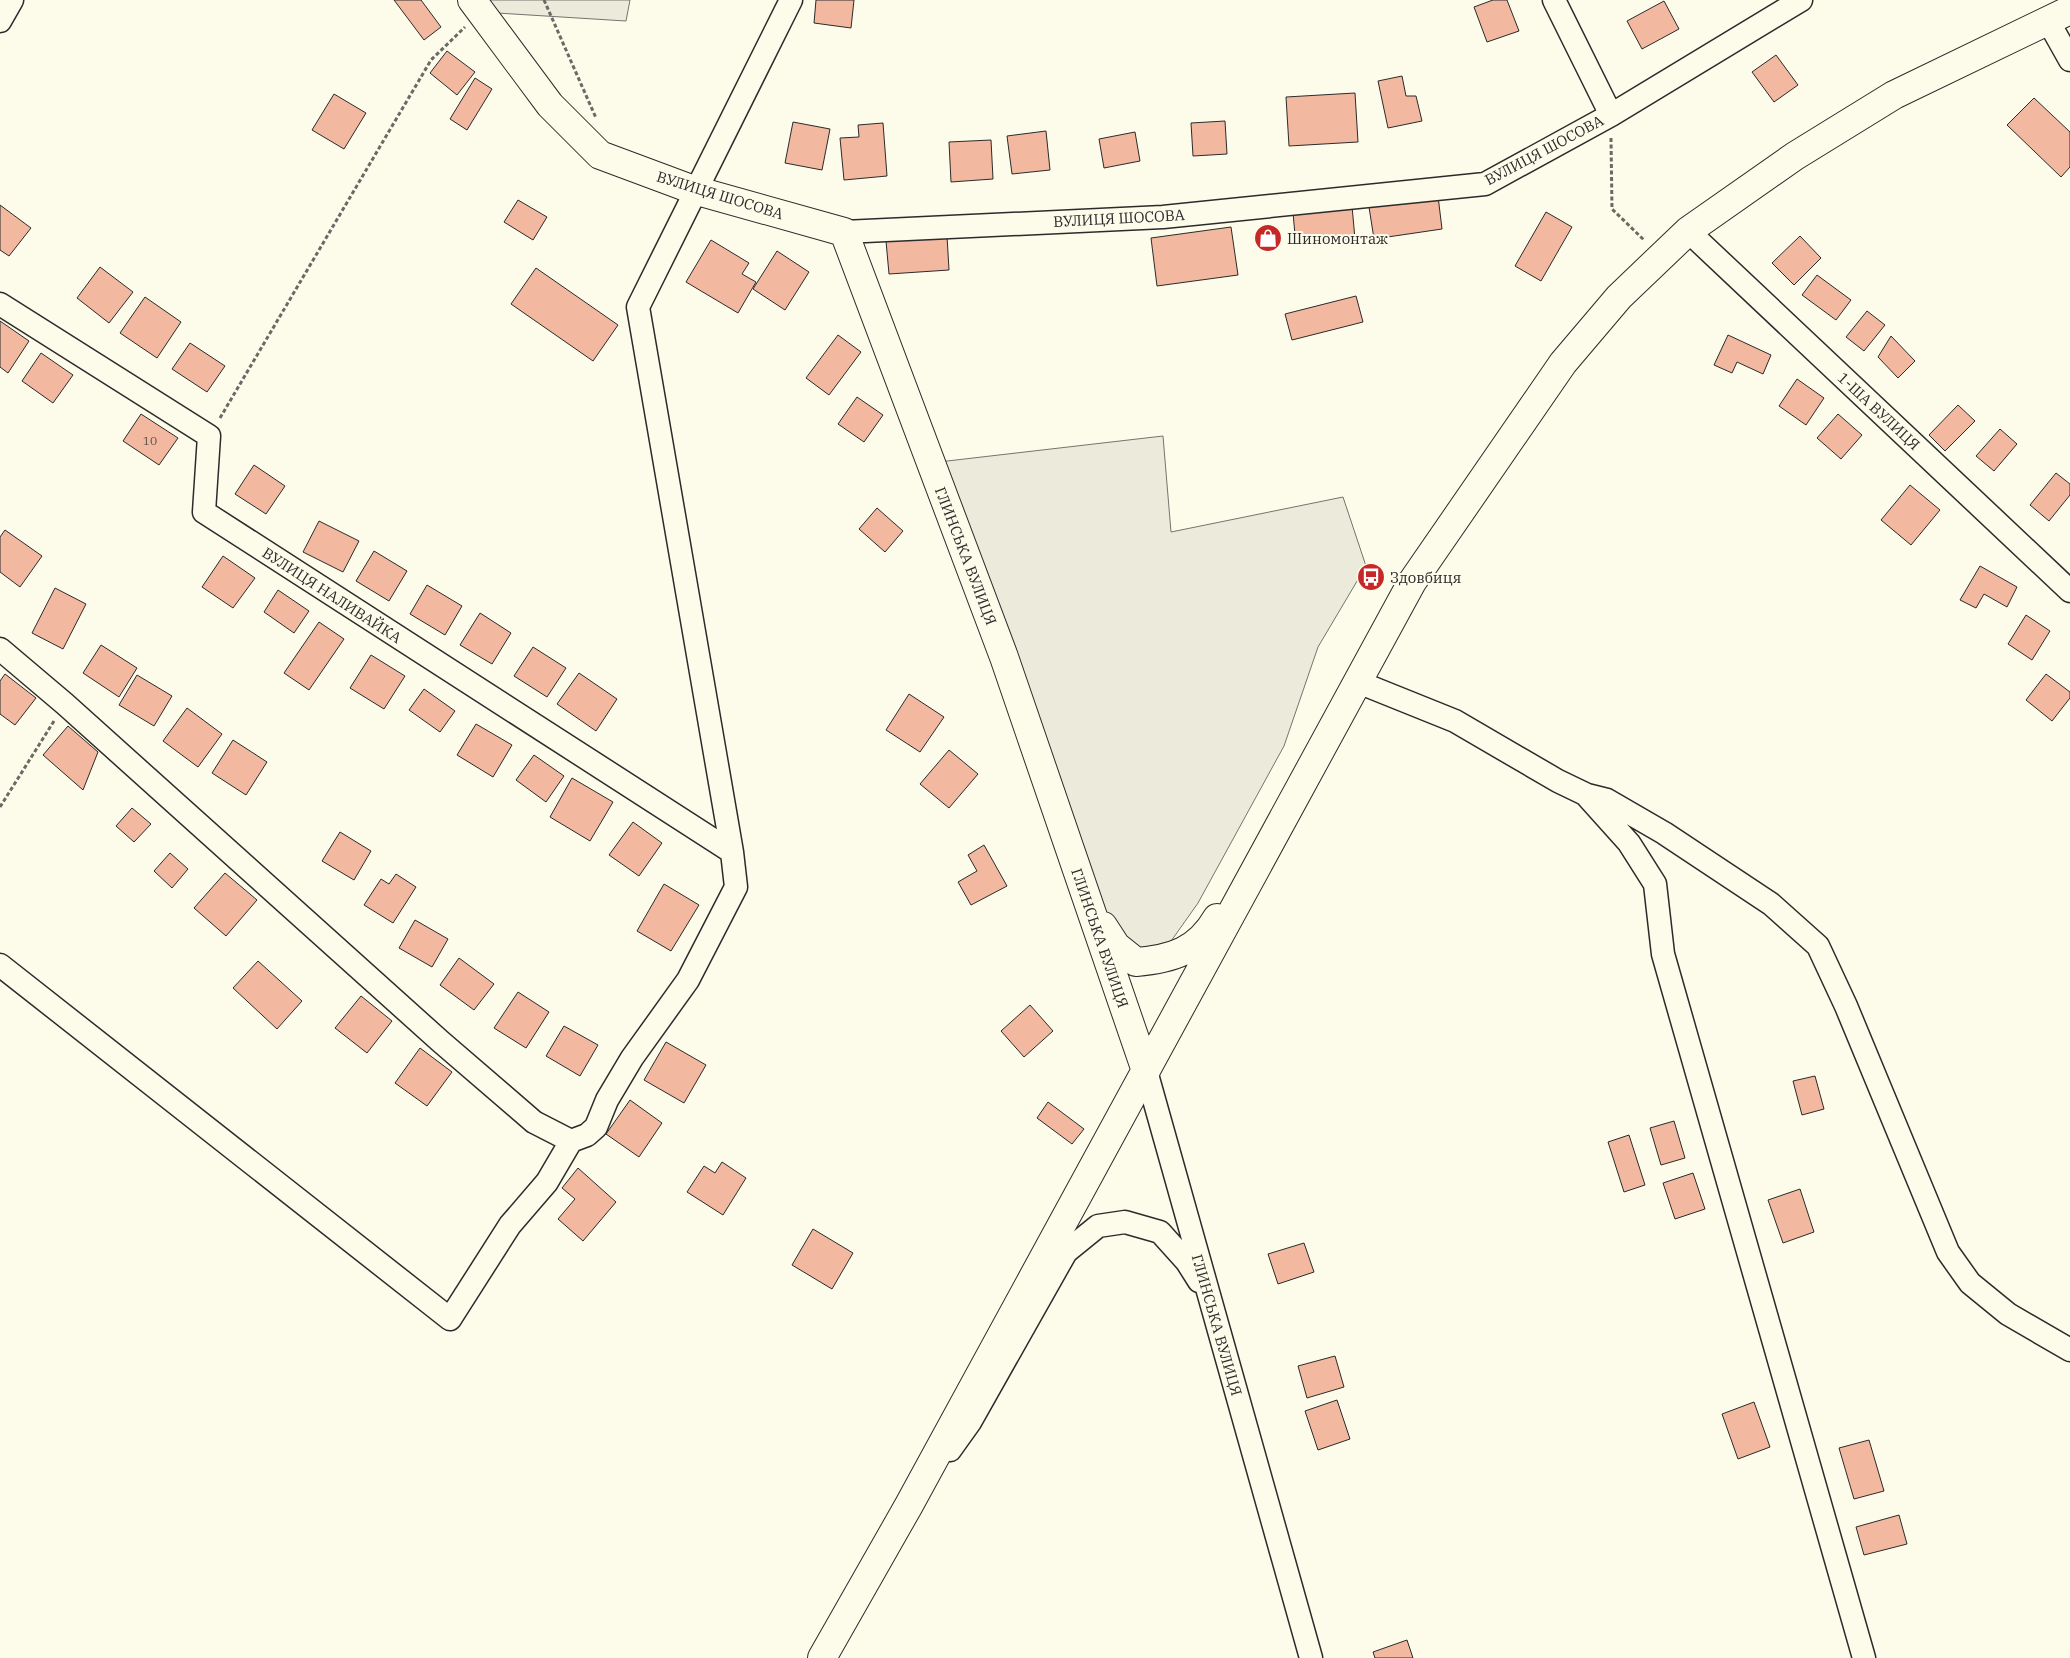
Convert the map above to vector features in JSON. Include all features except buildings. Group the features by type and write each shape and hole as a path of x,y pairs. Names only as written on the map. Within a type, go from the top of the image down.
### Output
{"main road":[{"name":"ВУЛИЦЯ ШОСОВА","path":"477,6 550,104 600,156 694,190 844,232"},
{"path":"822,1658 909,1505 1412,582 1563,363 1619,297 1688,231 1795,156 1894,95 2058,14"},
{"name":"ГЛИНСЬКА ВУЛИЦЯ","path":"844,232 1004,656 1146,1071"},
{"path":"1088,902 1116,946 1136,962 1165,960 1195,945 1212,927 1262,844 1274,836"}],"street":[{"path":"0,21 12,0"},
{"path":"0,966 450,1319 510,1225 547,1182 572,1141 587,1135 596,1127 607,1100 632,1058 688,980 736,888 732,852 638,307 694,190 791,0"},
{"path":"1554,0 1611,115"},
{"name":"ВУЛИЦЯ ШОСОВА","path":"844,232 1163,217 1485,184 1611,115 1801,0"},
{"path":"2058,14 2070,60"},
{"name":"1-ША ВУЛИЦЯ","path":"1688,231 2070,591"},
{"path":"0,304 209,436"},
{"name":"ВУЛИЦЯ НАЛИВАЙКА","path":"209,436 204,512 732,852"},
{"path":"0,649 65,704 440,1041 534,1122 572,1141"},
{"path":"1358,682 1455,720 1558,781 1585,794 1607,800 1664,833 1771,904 1818,946 1846,1006 1948,1252 1970,1283 2008,1314 2070,1350"},
{"path":"1585,794 1629,843 1655,884 1663,954 1864,1658"},
{"name":"ГЛИНСЬКА ВУЛИЦЯ","path":"1146,1071 1311,1658"},
{"path":"909,1505 970,1422 1066,1252 1098,1226 1125,1222 1160,1232 1187,1262 1210,1298"}],"path":[{"path":"544,0 595,112 596,121"},
{"path":"209,436 431,60 477,6"},
{"path":"1611,115 1612,209 1660,258"},
{"path":"0,807 65,704"}],"shaded area":[{"path":"472,0 630,0 626,21 481,12"},
{"path":"1163,436 1171,532 1343,497 1366,566 1318,647 1284,746 1198,903 1169,944 1120,955 930,463"}],"place":[{"name":"Шиномонтаж","path":"1268,238"},
{"name":"Здовбиця","path":"1371,577"}]}
